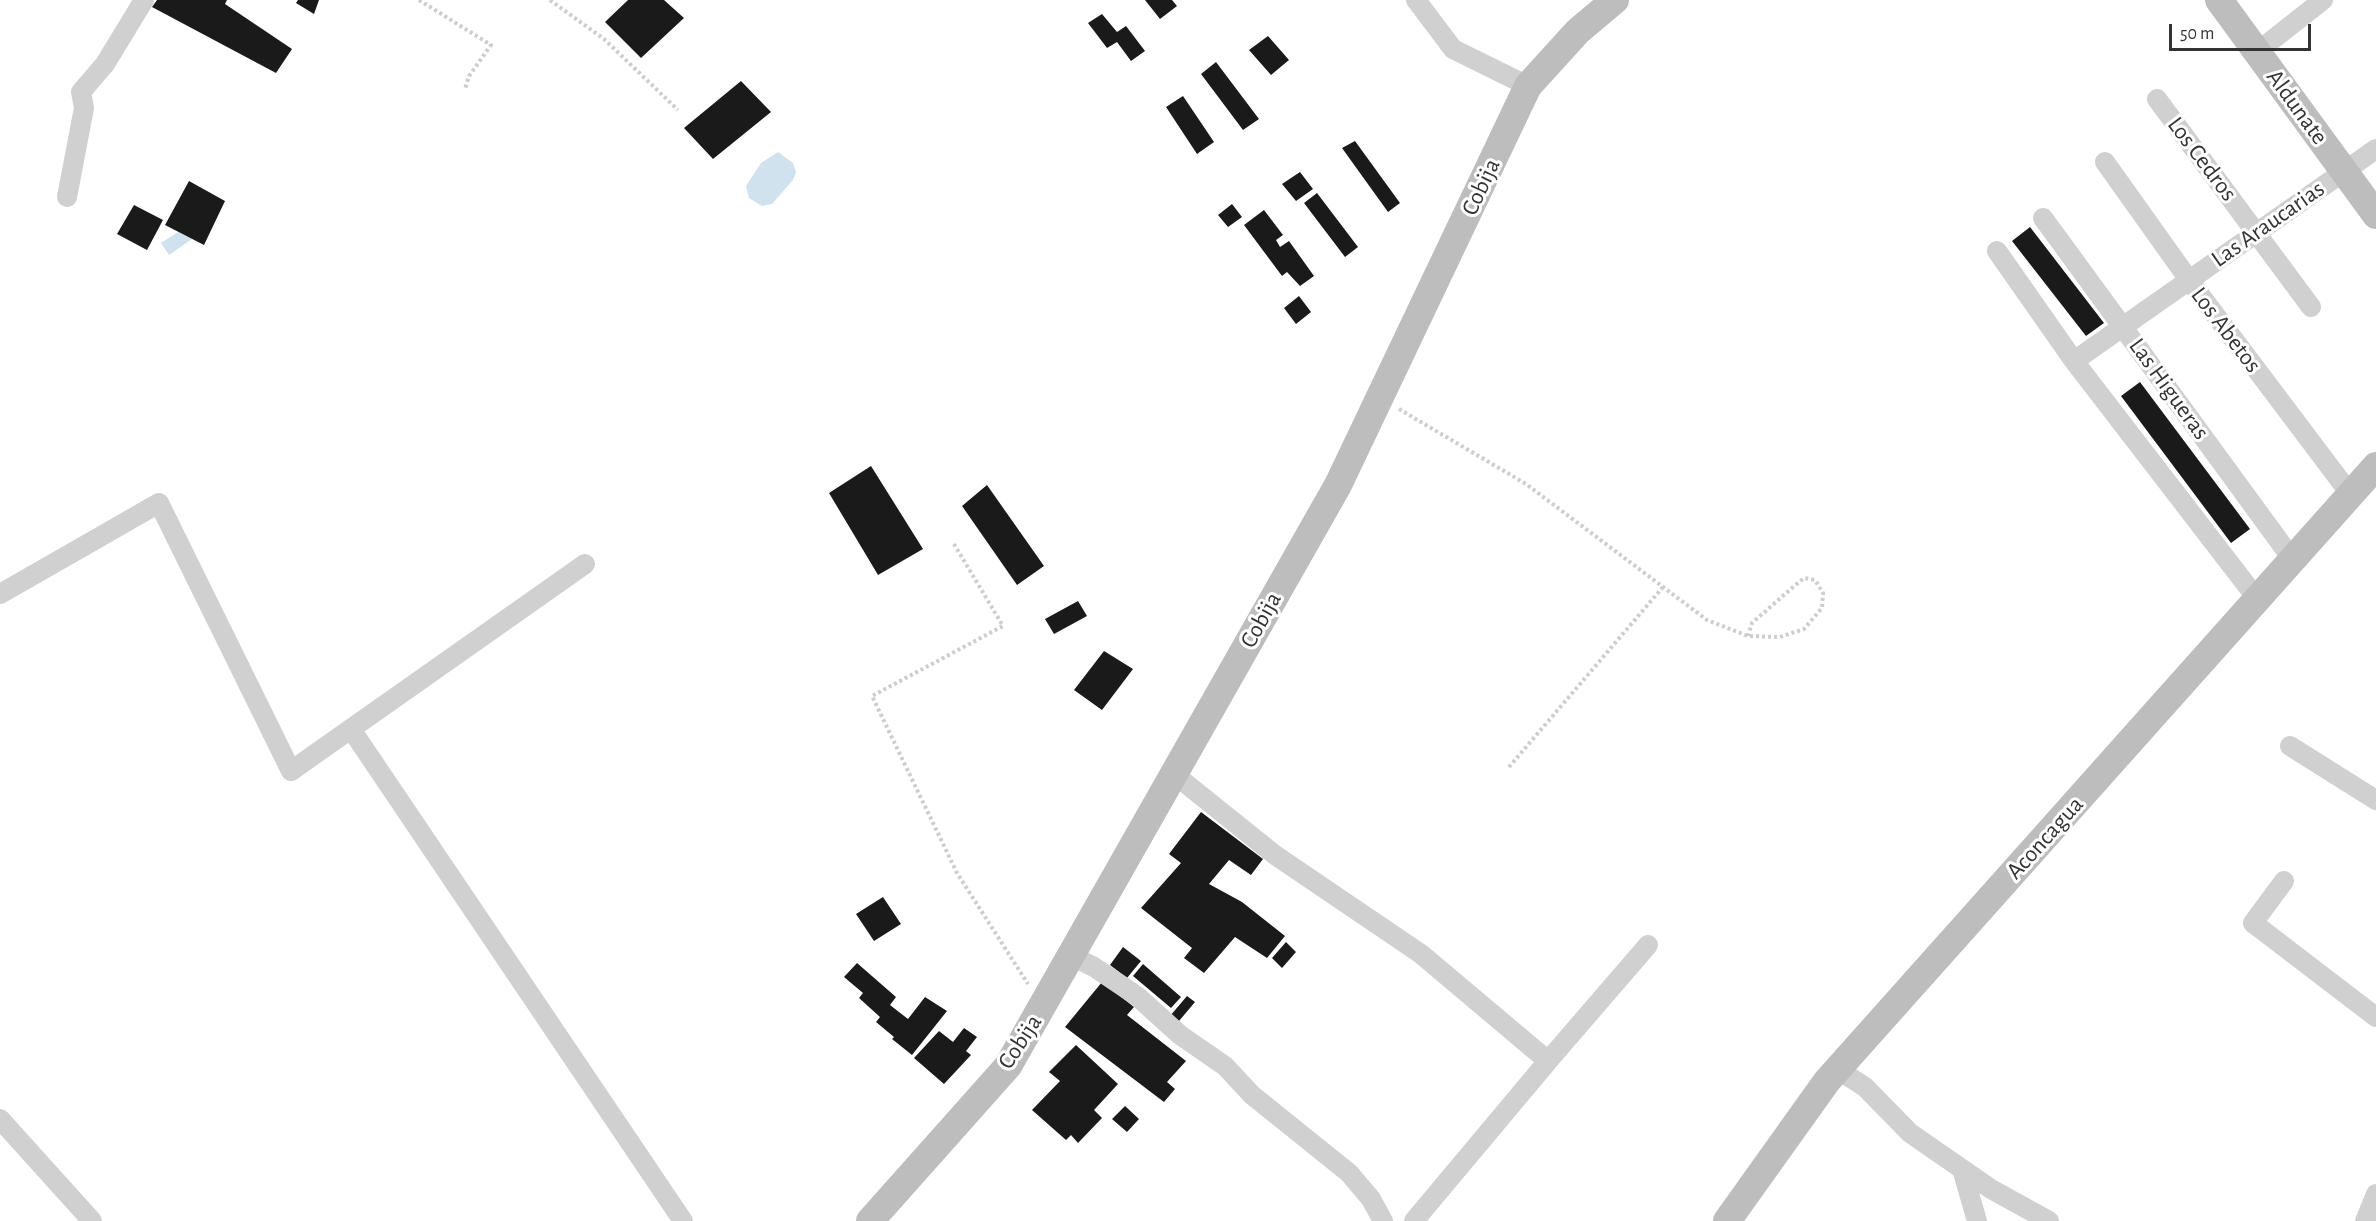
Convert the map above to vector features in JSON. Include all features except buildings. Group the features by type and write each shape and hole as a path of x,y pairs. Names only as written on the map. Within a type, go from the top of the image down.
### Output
{"street":[{"path":"67,197 84,108 81,92 105,64 144,0"},
{"path":"1416,0 1453,49 1528,86"},
{"name":"Cobija","path":"870,1221 1008,1066 1338,485 1528,86 1578,31 1615,0"},
{"name":"Aldunate","path":"2219,0 2376,215"},
{"path":"2257,52 2323,0"},
{"name":"Los Cedros","path":"2157,99 2311,307"},
{"name":"Las Araucarias","path":"2074,361 2256,231 2376,149"},
{"name":"Los Abetos","path":"2105,162 2189,280 2351,495"},
{"name":"Las Higueras","path":"2043,218 2293,560"},
{"path":"1997,251 2074,361 2258,600"},
{"name":"Aconcagua","path":"1727,1221 1837,1069 2376,466"},
{"path":"0,594 159,503 291,771 585,564"},
{"path":"351,729 683,1221"},
{"path":"2290,746 2376,800"},
{"path":"1174,774 1275,855 1421,954 1548,1060"},
{"path":"2284,881 2253,923 2376,1017"},
{"path":"1414,1221 1548,1060 1648,945"},
{"path":"1072,956 1094,967 1137,996 1180,1035 1225,1066 1252,1095 1349,1173 1371,1199 1383,1221"},
{"path":"1837,1069 1865,1087 1910,1133 1991,1189 2049,1221"},
{"path":"0,1119 92,1221"},
{"path":"1962,1169 1977,1221"},
{"path":"2365,1221 2376,1194"}],"path":[{"path":"419,0 491,45 469,76 465,89"},
{"path":"550,0 604,39 678,110"},
{"path":"1381,397 1526,484 1707,620 1748,636 1780,637 1804,629 1822,608 1823,593 1815,580 1804,578 1792,588 1752,622 1748,636"},
{"path":"954,544 1003,626 872,696 957,873 1043,1007"},
{"path":"1509,767 1663,587"}],"water":[{"path":"778,152 793,163 796,172 793,180 772,204 762,206 749,198 746,186 761,163"},
{"path":"178,232 192,239 169,255 161,243"}]}
